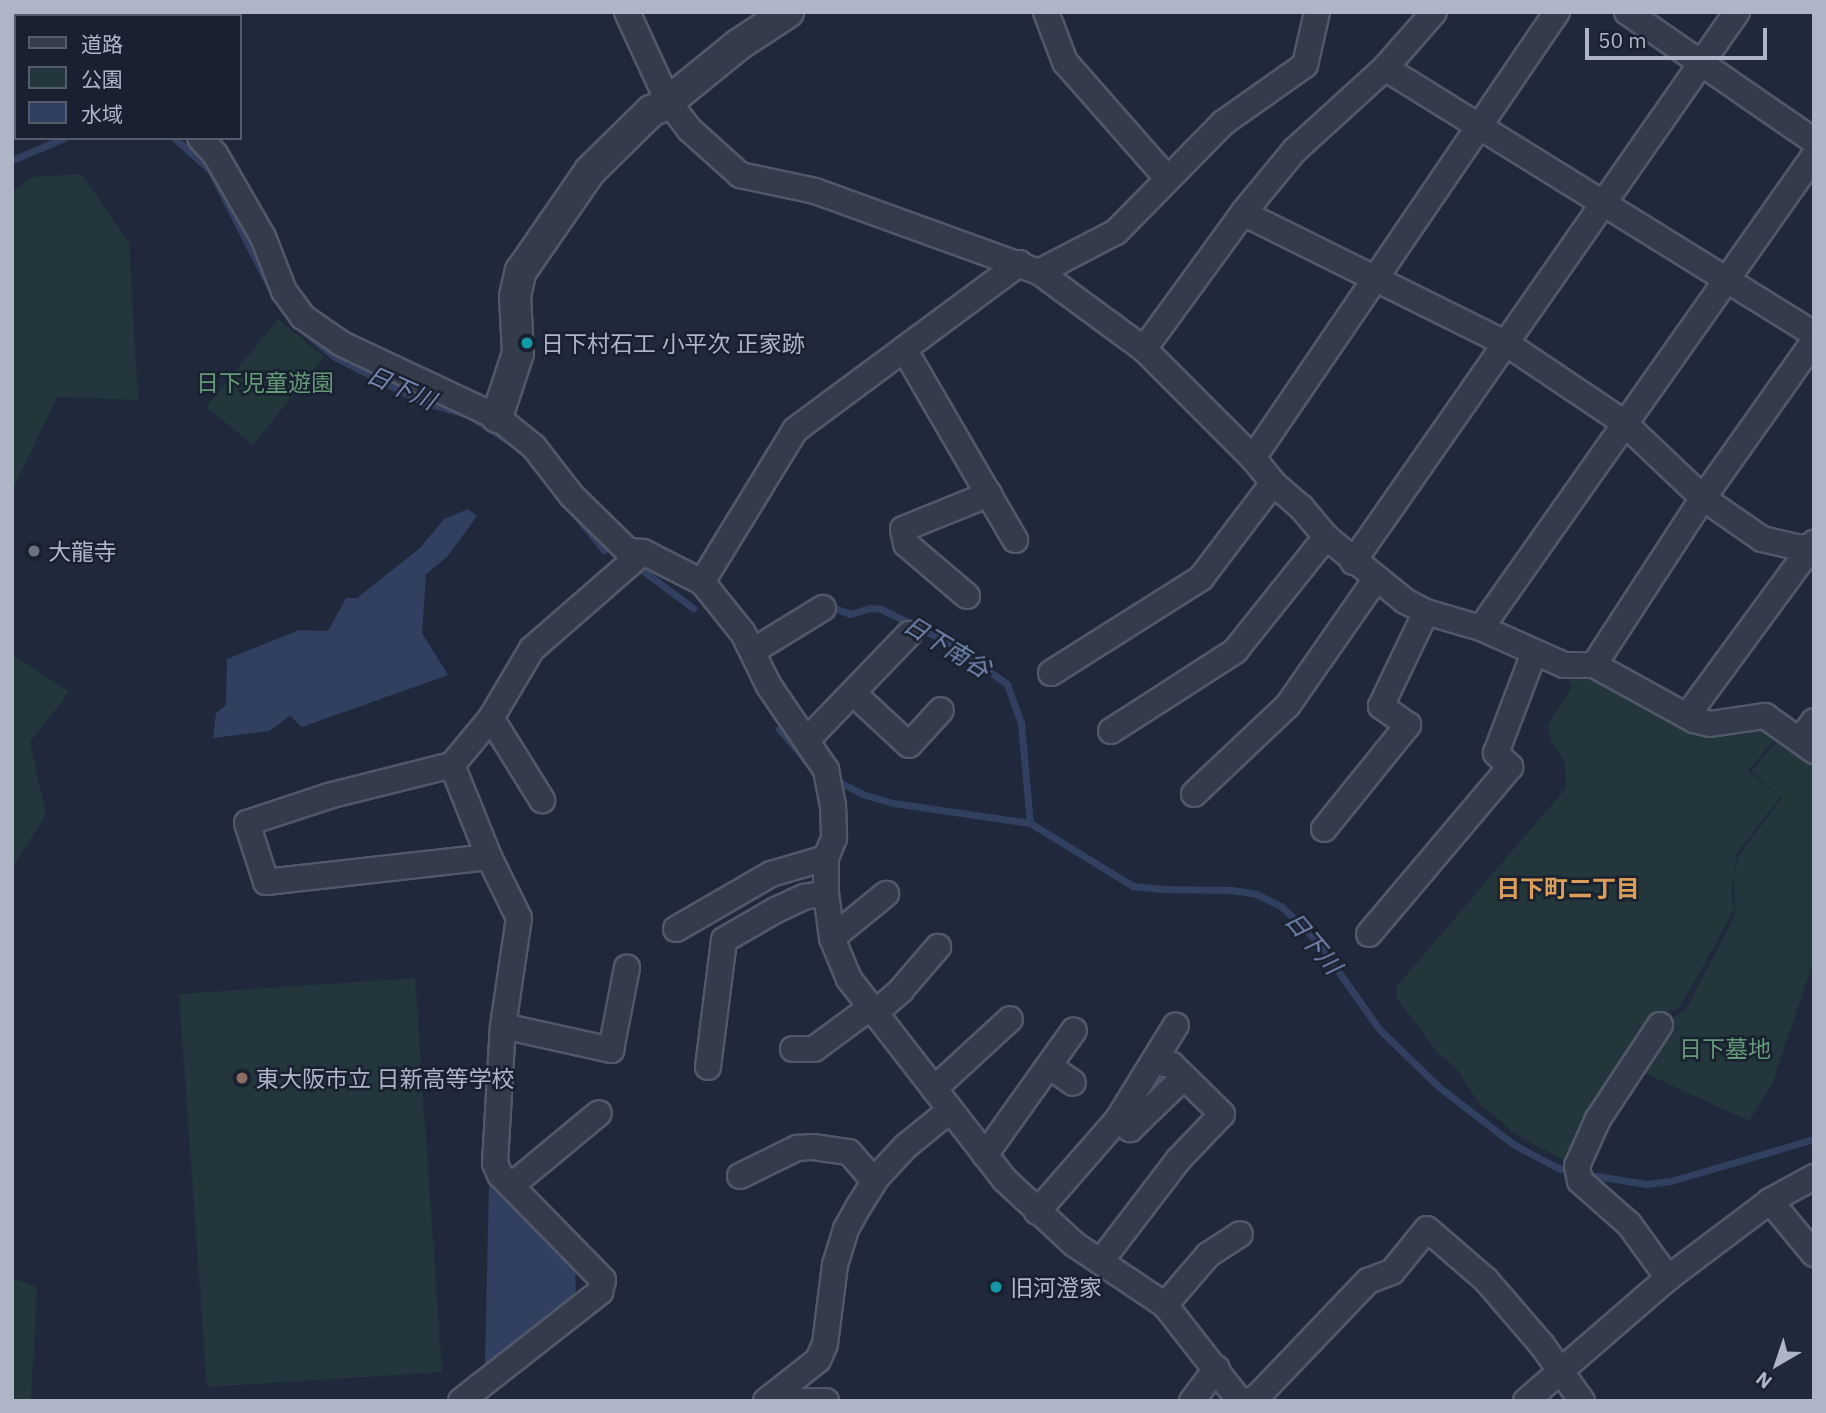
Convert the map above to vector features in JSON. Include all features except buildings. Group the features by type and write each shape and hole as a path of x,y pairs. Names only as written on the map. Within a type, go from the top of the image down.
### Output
{"street":[{"path":"627,12 668,101 689,128 740,175 815,191 1030,268 1144,349 1253,458 1273,483 1301,507 1326,537 1353,562 1426,612 1480,628 1564,665 1594,665 1687,716 1710,723 1765,716 1810,737"},
{"path":"497,417 518,353 515,296 521,271 590,171 651,111 668,101 738,45 788,12"},
{"path":"1046,12 1065,62 1167,178"},
{"path":"702,582 795,430 904,349 1030,268 1116,232 1223,123 1305,65 1317,12"},
{"path":"1144,349 1243,213 1295,150 1385,68 1434,12"},
{"path":"1253,458 1373,278 1481,126 1557,12"},
{"path":"1628,12 1814,141"},
{"path":"1353,562 1737,12"},
{"path":"1385,68 1814,334"},
{"path":"202,140 215,153 263,237 285,291 303,317 342,344 497,417 534,447 572,496 628,551 643,552 702,582 743,633 769,686 808,740 828,779 834,838 826,858 826,893 832,938 849,979 1005,1180 1074,1244 1165,1305 1241,1401"},
{"path":"1480,628 1623,422 1814,156"},
{"path":"1243,213 1507,344 1623,422 1703,498 1762,539 1813,546 1687,716"},
{"path":"1594,665 1703,498 1814,341"},
{"path":"904,349 1015,540"},
{"path":"1051,673 1201,578 1273,483"},
{"path":"967,596 906,544 903,529 989,494"},
{"path":"1111,730 1236,651 1326,537"},
{"path":"489,857 266,882 247,823 329,796 452,765 491,718 532,649 643,552"},
{"path":"1194,794 1289,705 1376,579"},
{"path":"753,651 823,608"},
{"path":"1324,829 1408,725 1381,706 1426,612"},
{"path":"808,740 909,635"},
{"path":"1369,934 1510,767 1496,753 1534,653"},
{"path":"853,693 909,745 941,710"},
{"path":"491,718 542,800"},
{"path":"452,765 489,857 519,918 503,1026 495,1163 500,1175 603,1280 600,1292 461,1401"},
{"path":"676,929 771,874 826,858"},
{"path":"708,1067 724,940 804,897 826,893"},
{"path":"832,938 886,894"},
{"path":"793,1049 814,1049 873,1010 901,990 938,947"},
{"path":"503,1026 611,1050 626,968"},
{"path":"934,1089 1010,1019"},
{"path":"1037,1212 1118,1119 1176,1025"},
{"path":"1660,1025 1598,1119 1578,1173 1629,1224 1668,1278"},
{"path":"985,1155 1074,1030"},
{"path":"1101,1261 1180,1159 1222,1114 1172,1065 1155,1063"},
{"path":"1049,1066 1073,1083"},
{"path":"1118,1119 1130,1129 1183,1078"},
{"path":"765,1401 818,1360 825,1344 835,1265 846,1229 874,1181 905,1146 949,1111"},
{"path":"511,1186 599,1113"},
{"path":"740,1176 797,1148 813,1147 849,1153 874,1181"},
{"path":"1526,1401 1668,1278 1770,1201 1814,1177"},
{"path":"1770,1201 1814,1254"},
{"path":"1248,1401 1257,1396 1368,1281 1392,1272 1427,1229 1486,1280 1542,1345 1582,1401"},
{"path":"1165,1305 1208,1255 1240,1234"},
{"path":"1192,1401 1217,1368"},
{"path":"773,1401 825,1401"}],"green space":[{"path":"81,174 129,242 138,400 57,397 12,491 12,191 33,177"},
{"name":"日下児童遊園","path":"278,319 324,357 253,445 206,407"},
{"path":"12,654 69,692 30,742 46,815 12,867"},
{"path":"1566,675 1601,681 1695,732 1758,725 1778,735 1748,771 1780,797 1737,853 1731,893 1734,910 1689,991 1677,1010 1654,1012 1623,1064 1574,1135 1566,1161 1517,1135 1479,1103 1456,1068 1438,1053 1397,998 1397,986 1566,788 1565,763 1551,741 1548,725 1572,686"},
{"name":"日下墓地","path":"1780,738 1800,749 1814,768 1814,960 1772,1084 1749,1121 1645,1073 1667,1022 1686,1009 1735,916 1734,875 1739,855 1782,798 1751,771"},
{"path":"415,978 442,1372 207,1387 179,994"},
{"path":"12,1278 37,1287 31,1401 12,1401"}],"water":[{"path":"468,509 477,516 447,557 426,574 422,633 448,675 302,727 290,716 269,731 213,738 216,713 226,705 227,659 299,630 328,631 346,598 357,598 420,548 444,519"},
{"path":"489,1185 575,1268 576,1299 485,1365"}],"waterway":[{"name":"日下川","path":"12,160 59,140"},
{"name":"日下川","path":"176,140 210,170 274,295"},
{"name":"日下川","path":"306,333 335,357 391,386 423,402 462,413"},
{"name":"日下川","path":"473,418 507,440"},
{"name":"日下川","path":"576,516 604,550"},
{"name":"日下川","path":"642,570 693,608"},
{"name":"日下南谷","path":"831,607 850,614 870,608 881,609 946,641 1007,684 1021,723 1030,823"},
{"name":"日下川","path":"779,729 815,771"},
{"name":"日下川","path":"835,780 865,795 893,803 1030,823 1133,886 1232,890 1256,894 1281,906 1316,940 1379,1029 1439,1087 1513,1144 1558,1168 1572,1171"},
{"name":"日下川","path":"1584,1174 1646,1184 1671,1181 1814,1139"}],"place":[{"name":"日下村石工 小平次 正家跡","path":"527,343"},
{"name":"大龍寺","path":"34,551"},
{"name":"東大阪市立 日新高等学校","path":"242,1078"},
{"name":"旧河澄家","path":"996,1287"}],"district":[{"name":"日下町二丁目","path":"1568,889"}]}
